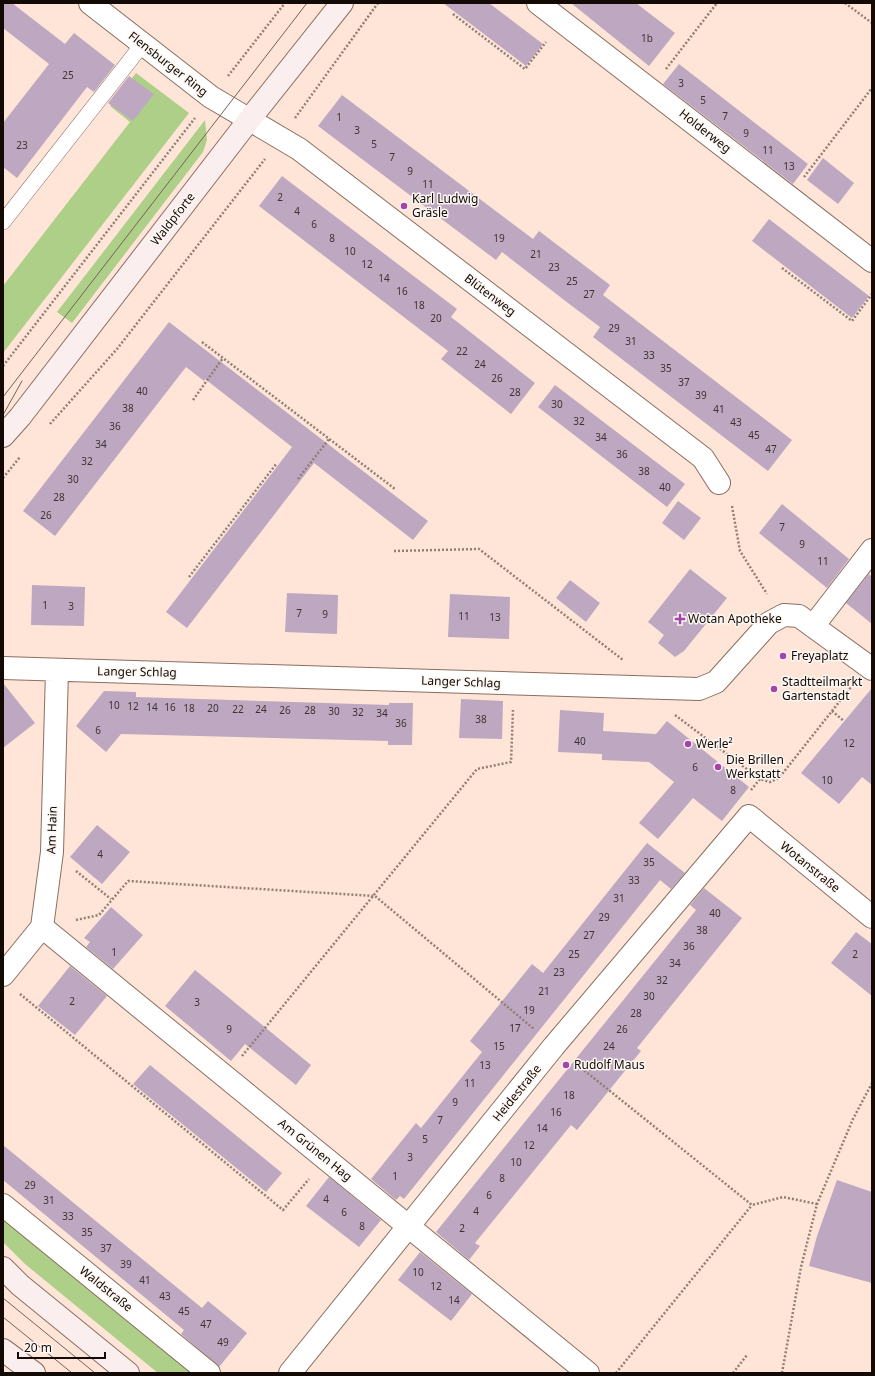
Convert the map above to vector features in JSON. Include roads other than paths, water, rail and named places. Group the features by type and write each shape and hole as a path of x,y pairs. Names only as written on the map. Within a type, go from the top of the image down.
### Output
{"street":[{"name":"Flensburger Ring","path":"90,3 142,45 211,97 249,120"},
{"name":"Waldpforte","path":"3,436 29,406 249,120 342,3"},
{"name":"Holderweg","path":"538,3 790,196 872,261"},
{"name":"Blütenweg","path":"249,120 300,149 703,458 719,483"},
{"path":"870,668 814,625 872,550"},
{"name":"Langer Schlag","path":"3,668 641,686 700,689 716,682 769,623 784,615 800,616 814,625"},
{"name":"Am Hain","path":"42,928 52,852 57,670"},
{"name":"Wotanstraße","path":"749,816 872,917"},
{"name":"Heidestraße","path":"290,1373 554,1046 749,816"},
{"path":"9,982 42,928"},
{"name":"Am Grünen Hag","path":"42,928 588,1373"},
{"name":"Waldstraße","path":"3,1205 209,1373"},
{"path":"3,1268 20,1285 128,1373"},
{"path":"3,1350 34,1373"}],"lane":[{"path":"3,222 142,45"}],"tram line":[{"path":"3,397 307,3"},
{"path":"3,415 22,381"},
{"path":"3,1298 95,1373"},
{"path":"3,1317 72,1373"}],"place":[{"name":"Karl Ludwig Gräsle","path":"404,206"},
{"name":"Wotan Apotheke","path":"680,619"},
{"name":"Freyaplatz","path":"783,656"},
{"name":"Stadtteilmarkt Gartenstadt","path":"774,689"},
{"name":"Werle²","path":"688,744"},
{"name":"Die Brillen Werkstatt","path":"718,767"},
{"name":"Rudolf Maus","path":"566,1065"}]}
